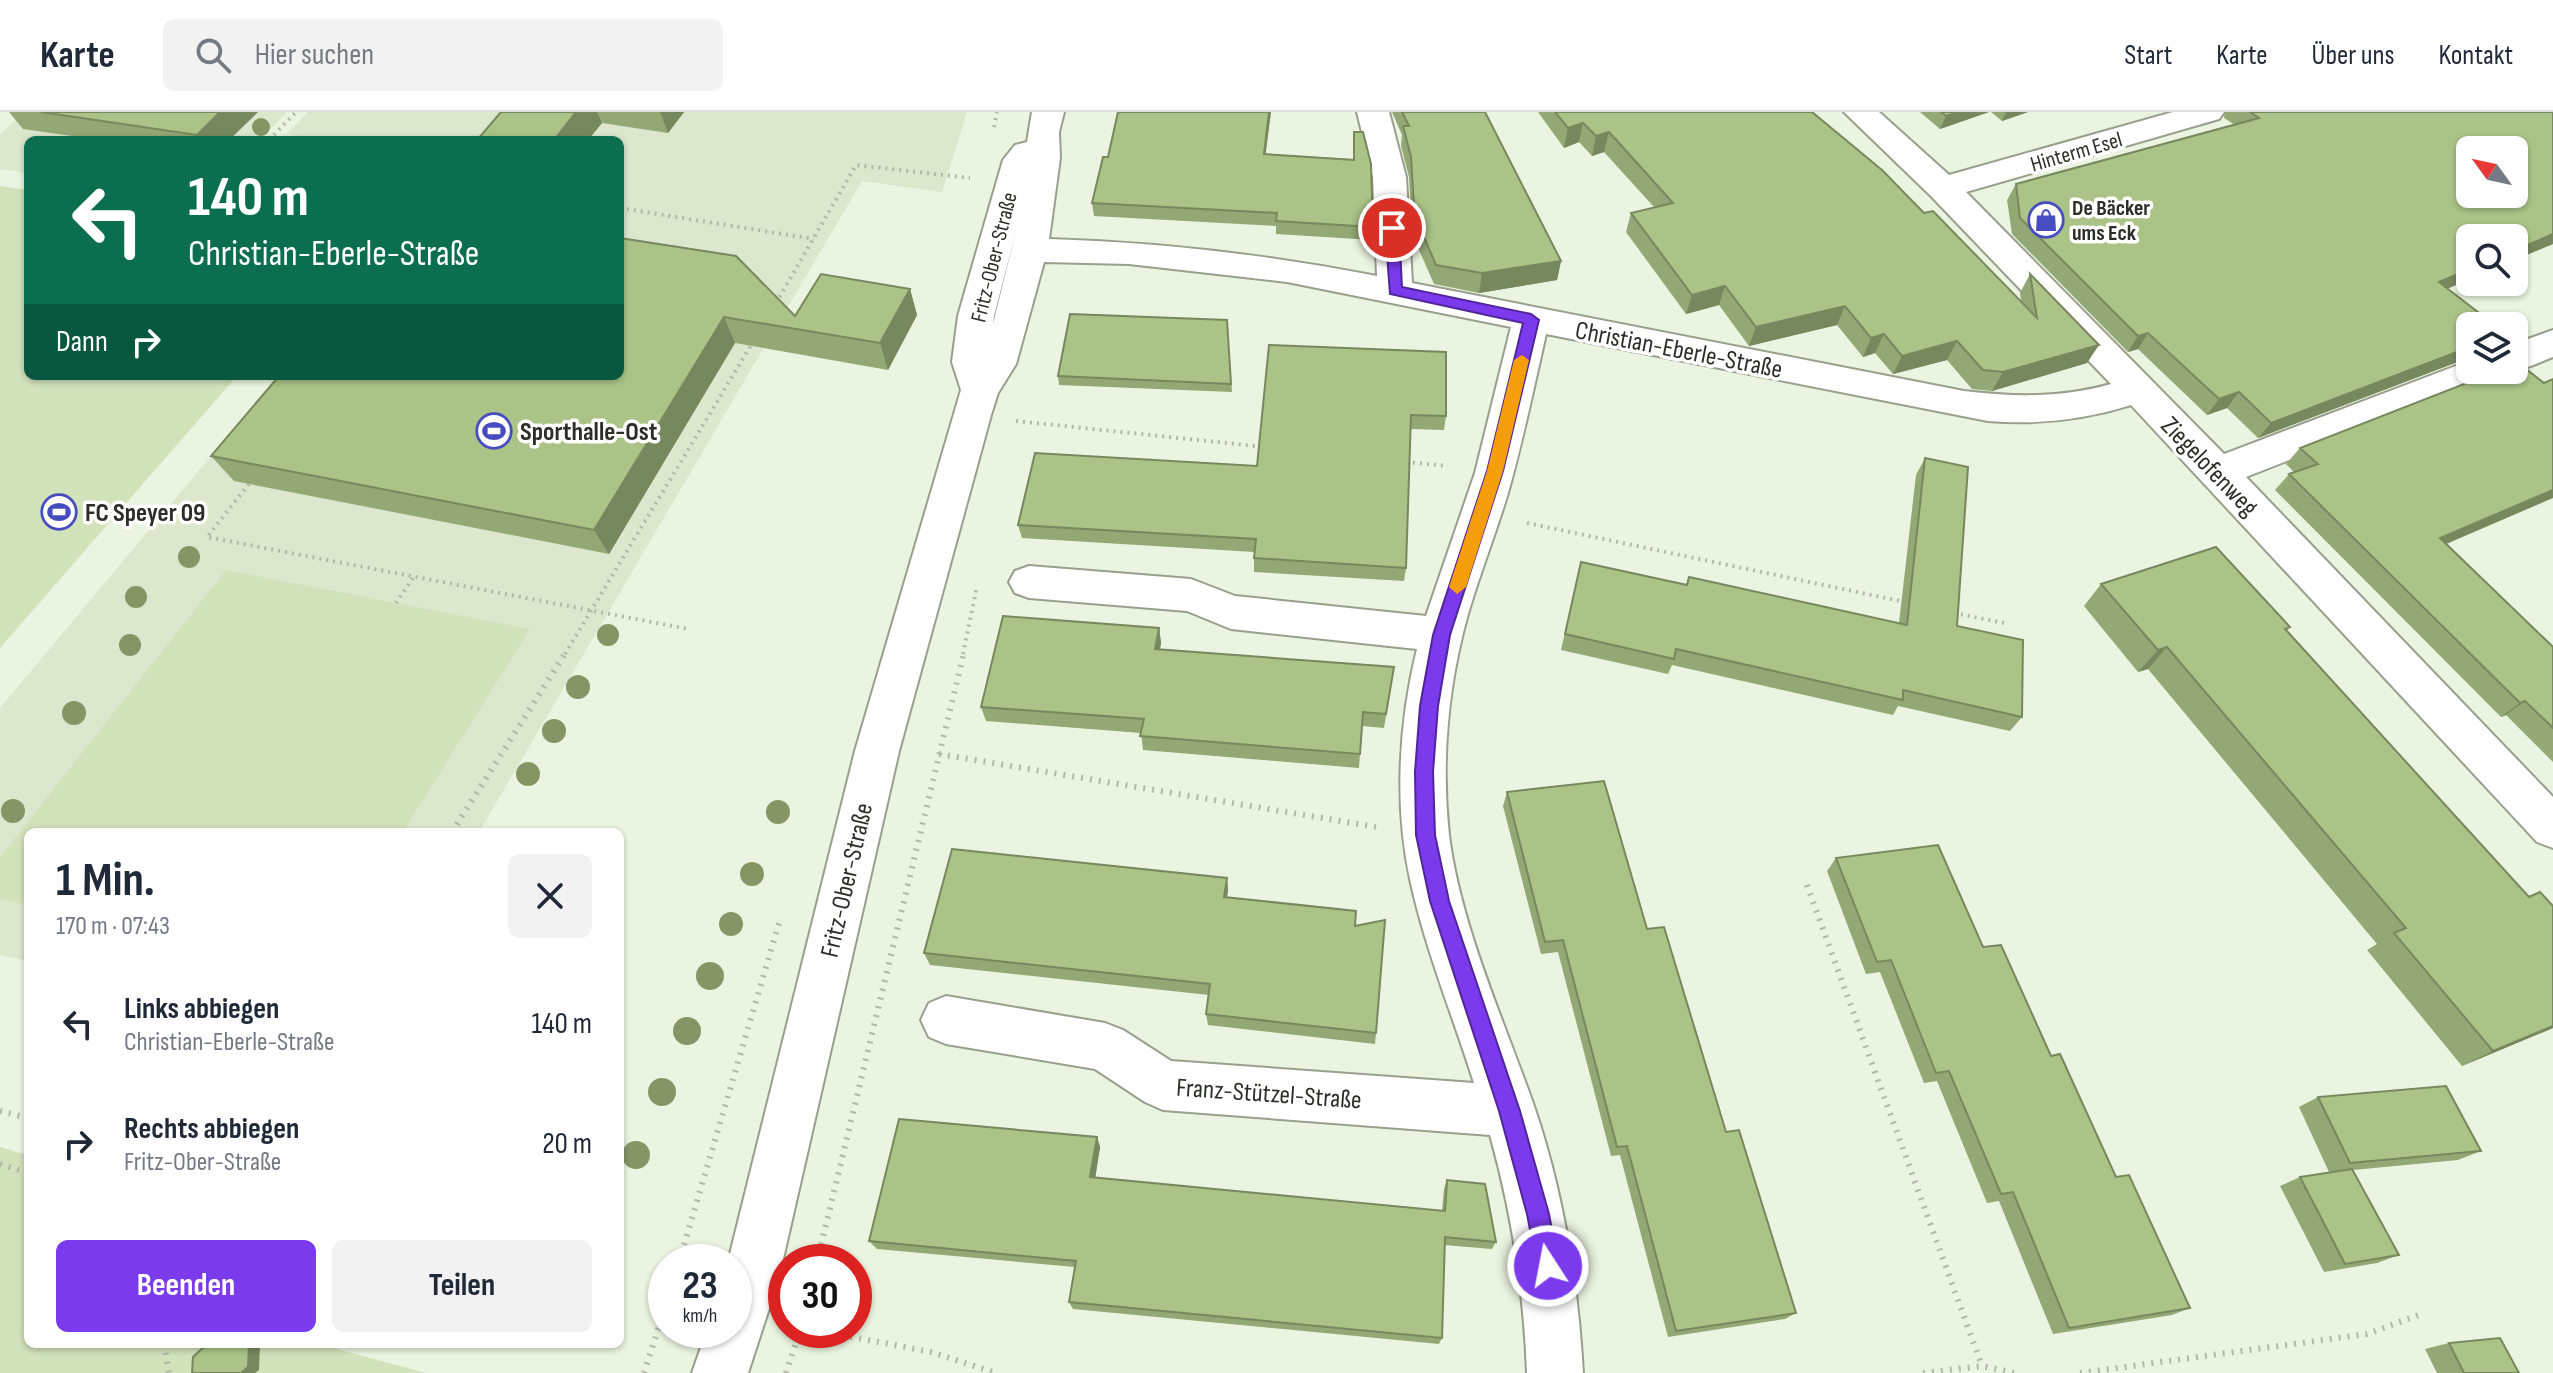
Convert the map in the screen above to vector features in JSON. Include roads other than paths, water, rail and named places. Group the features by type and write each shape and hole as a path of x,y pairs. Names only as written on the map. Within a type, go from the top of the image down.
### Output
{"street":[{"path":"1373,112 1391,169 1395,290"},
{"name":"Ziegelofenweg","path":"1860,112 1943,188 2218,472 2553,828"},
{"name":"Hinterm Esel","path":"1943,188 2208,112"},
{"name":"Fritz-Ober-Straße","path":"720,1373 751,1281 877,751 996,405 998,364 1030,250 1044,158 1045,122"},
{"name":"Fritz-Ober-Straße","path":"996,405 970,362 976,316 1019,160 1045,122"},
{"name":"Christian-Eberle-Straße","path":"1030,250 1129,253 1221,261 1395,290 1531,320 2019,412 2102,402 2136,390"},
{"path":"1531,320 1495,471 1442,635 1429,706 1424,772 1426,835 1439,901 1510,1111 1538,1214 1548,1266 1555,1373"},
{"path":"2528,353 2553,343"},
{"path":"2218,472 2456,380"},
{"path":"1029,582 1191,595 1231,612 1442,635"},
{"name":"Franz-Stützel-Straße","path":"946,1020 1105,1047 1163,1085 1510,1111"}],"place":[{"name":"De Bäcker ums Eck","path":"2046,220"},
{"name":"Sporthalle-Ost","path":"494,431"},
{"name":"FC Speyer 09","path":"59,512"}]}
